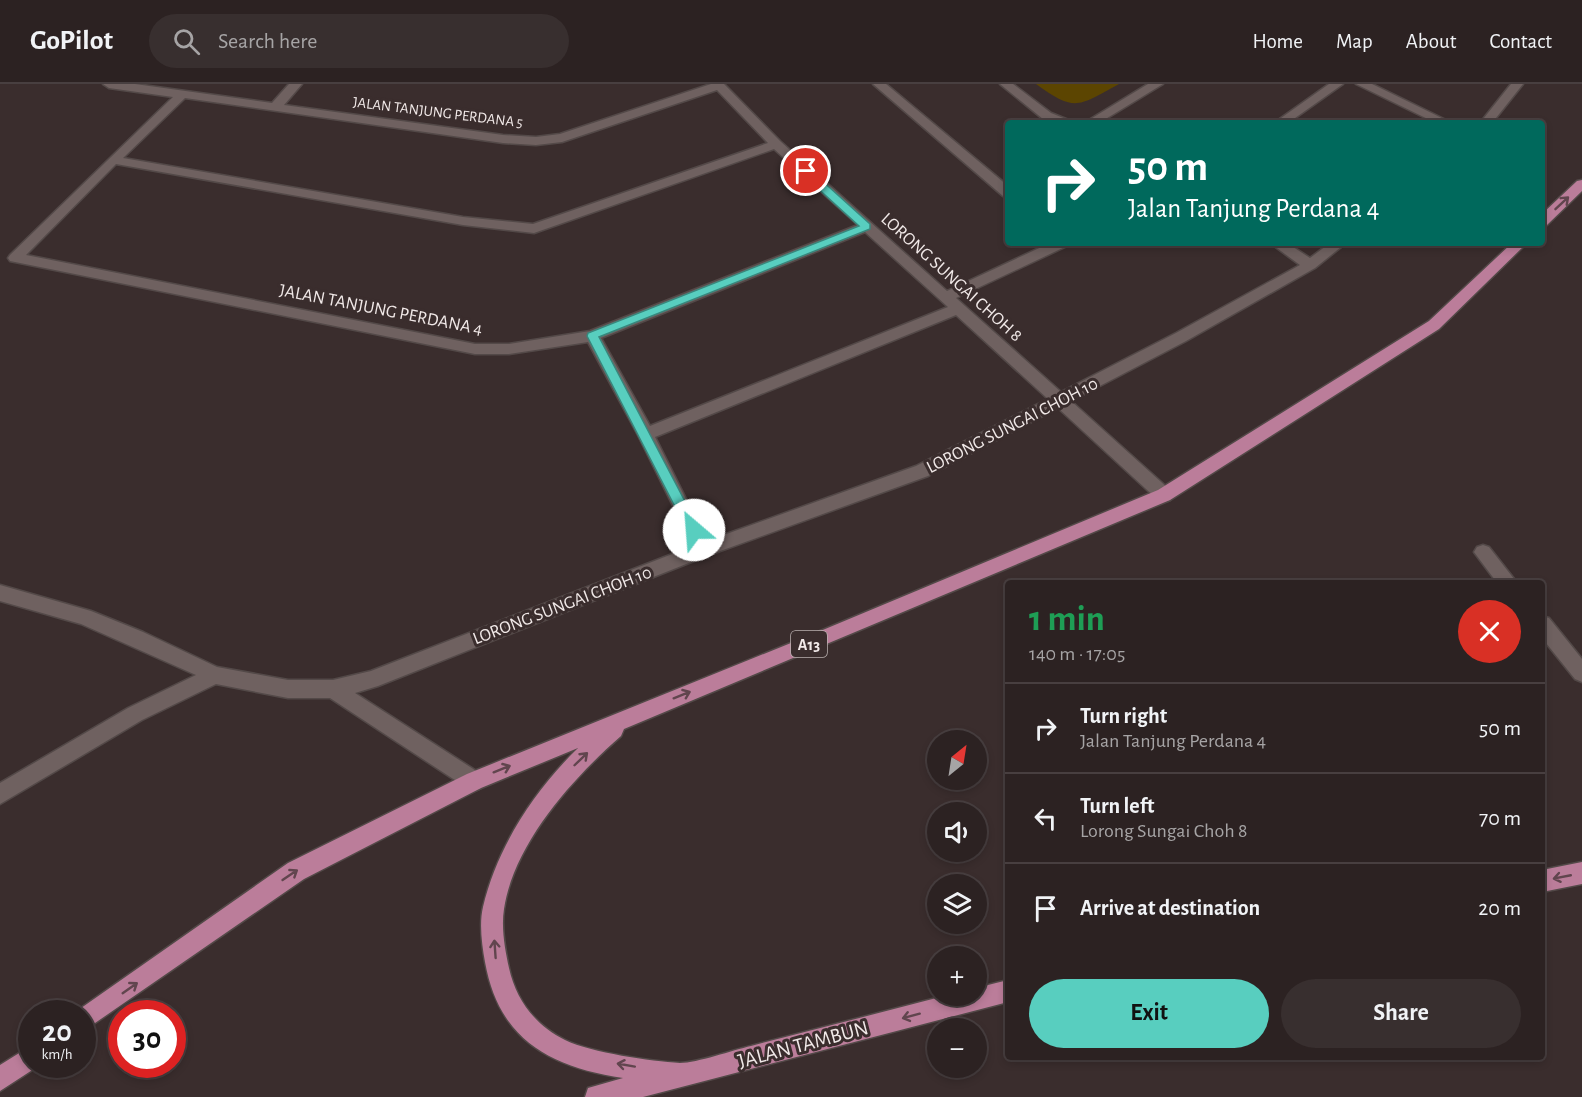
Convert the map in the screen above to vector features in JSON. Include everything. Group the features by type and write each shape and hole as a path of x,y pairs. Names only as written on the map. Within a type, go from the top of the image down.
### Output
{"main road":[{"path":"1545,219 1582,184"},
{"name":"A13","path":"96,1011 296,871 474,781 836,633 1164,495 1434,325 1517,246"},
{"path":"628,717 572,767 540,804 510,858 493,910 495,954 502,987 519,1021 548,1044 574,1056 683,1075"},
{"path":"1545,880 1582,873"},
{"name":"JALAN TAMBUN","path":"597,1097 1005,992"},
{"path":"0,1079 18,1067"}],"street":[{"name":"JALAN TANJUNG PERDANA 5","path":"110,84 503,139 536,141 562,138 718,85"},
{"path":"274,108 296,84"},
{"path":"879,84 1005,190"},
{"path":"1006,84 1047,116 1060,120"},
{"path":"1095,120 1157,84"},
{"path":"1284,120 1337,84"},
{"path":"1362,84 1440,120"},
{"path":"1488,120 1517,84"},
{"name":"LORONG SUNGAI CHOH 8","path":"718,85 776,144 866,227 1164,495"},
{"path":"113,160 182,95"},
{"path":"113,160 463,221 534,229 776,144"},
{"name":"JALAN TANJUNG PERDANA 4","path":"113,160 15,258 475,349 509,349 592,336 866,227"},
{"path":"946,297 1056,246"},
{"path":"1282,246 1310,265"},
{"name":"LORONG SUNGAI CHOH 10","path":"0,593 98,621 137,636 215,675 288,689 333,689 371,680 703,550 922,471 1061,401 1310,265 1335,246"},
{"path":"646,434 958,309"},
{"path":"592,336 646,434 703,550"},
{"path":"1483,552 1506,580"},
{"path":"1545,628 1582,673"},
{"path":"0,794 135,714 215,675"},
{"path":"333,689 474,781"}],"shaded area":[{"path":"1036,84 1119,84 1085,101 1069,103"}],"route":[{"path":"694,530 646,434 592,336 866,227 806,171"}]}
